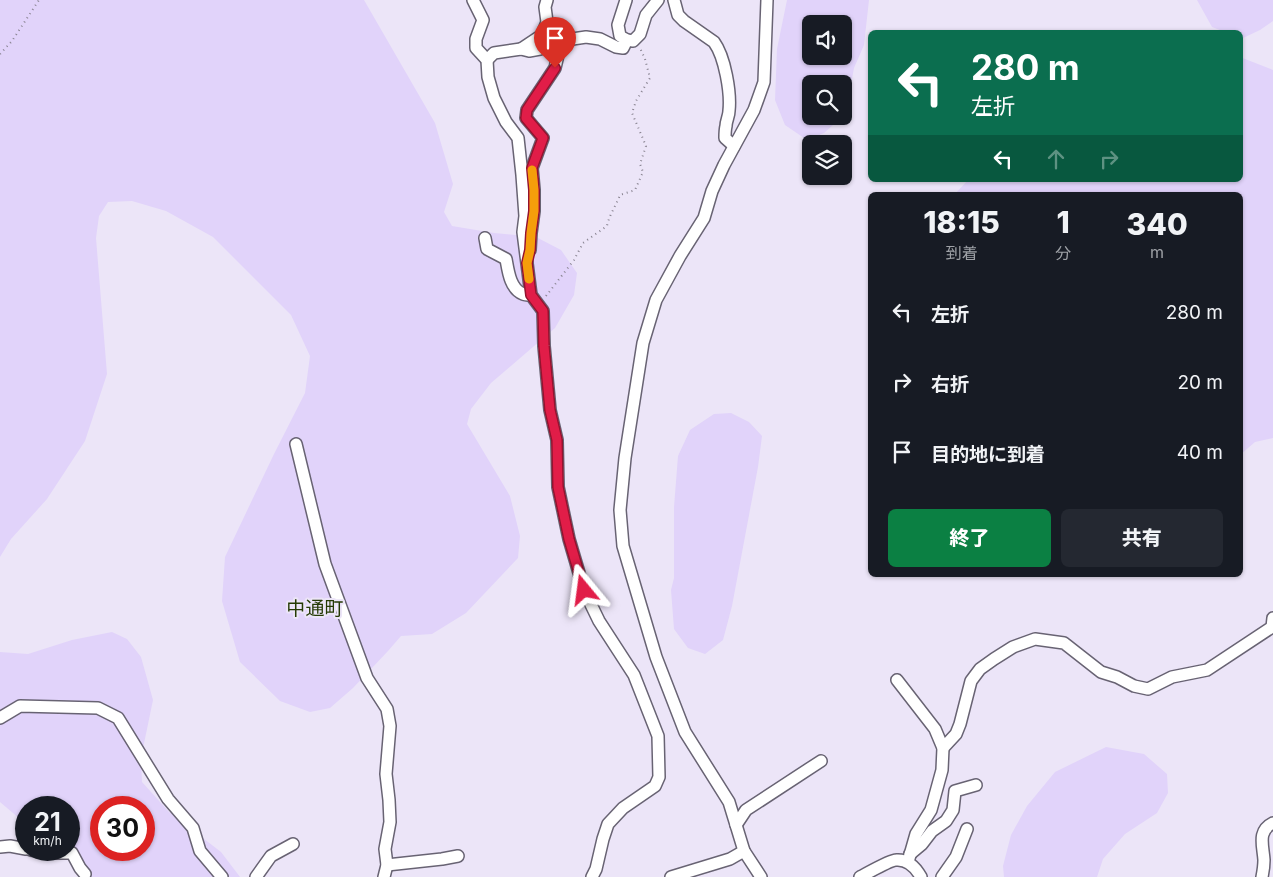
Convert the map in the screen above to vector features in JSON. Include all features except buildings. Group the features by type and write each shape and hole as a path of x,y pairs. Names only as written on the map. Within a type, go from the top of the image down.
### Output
{"street":[{"path":"473,0 483,20 476,39 476,48 487,60 488,77 494,98 506,122 518,138 524,216 523,232 531,295 543,311 550,410 557,440 558,487 569,539 584,590 600,621 634,675 658,736 659,777 655,786 623,808 608,824 602,839 596,869 592,877"},
{"path":"521,49 542,36 547,22 545,7 547,0"},
{"path":"626,0 618,25 620,36 631,40"},
{"path":"487,60 494,53 521,49 529,51 540,49 559,41 586,38 600,39 616,47 624,48 640,34 646,15 658,0"},
{"path":"674,0 678,16 718,46 730,96 725,138 734,146"},
{"path":"760,877 744,851 729,802 685,732 656,657 622,546 620,510 625,458 643,343 656,300 680,256 704,218 712,191 724,164 754,110 764,82 767,0"},
{"path":"527,263 534,211 532,168 543,138 526,118 527,110 555,68 559,41"},
{"path":"485,238 487,249 506,259 513,286 522,294 531,295"},
{"path":"296,444 326,564 367,678 386,709 390,726 386,774 390,822 385,849 387,865 384,877"},
{"path":"943,748 956,734 971,681 980,669 1014,647 1035,639 1064,643 1101,672 1117,676 1134,686 1148,689 1172,677 1207,670 1272,627 1273,618"},
{"path":"897,680 935,729 943,748 942,770 931,810 916,834 914,868"},
{"path":"0,718 20,706 98,708 118,718 168,799 193,828 200,851 222,877"},
{"path":"736,825 746,810 821,761"},
{"path":"914,868 922,844 932,831 946,821 953,810 955,791 976,785"},
{"path":"1262,877 1264,861 1262,836 1267,826 1273,822"},
{"path":"942,877 956,857 967,829"},
{"path":"256,877 271,856 293,844"},
{"path":"0,847 15,847"},
{"path":"671,877 730,860 744,851"},
{"path":"387,865 458,856"},
{"path":"860,877 896,860 914,868"},
{"path":"76,861 84,874"}],"path":[{"path":"0,54 12,41 39,0"},
{"path":"539,306 574,260 583,243 607,226 620,195 635,190 643,172 640,164 646,146 632,113 636,101 650,78 645,59 631,40"}],"shaded area":[{"path":"0,0 364,0 435,123 453,184 444,212 452,226 536,237 561,250 577,273 574,295 555,328 491,383 471,409 467,424 510,496 520,536 518,558 466,613 432,634 401,636 353,688 330,708 310,712 280,701 240,662 222,601 225,557 305,393 310,356 291,315 213,237 166,211 132,201 108,202 99,216 96,238 107,374 85,441 47,499 11,539 0,557"},
{"path":"787,0 869,0 864,45 854,68 852,78 852,75 802,75 802,125 833,125 819,135 802,135 802,137 785,125 775,100 777,49"},
{"path":"1197,0 1273,0 1273,21 1243,38 1243,30 1220,30 1212,27"},
{"path":"1243,58 1273,70 1273,438 1255,442 1243,452 1243,192 957,192 966,182 1243,182"},
{"path":"731,413 749,422 762,436 732,606 723,640 705,654 688,648 674,629 671,590 674,578 674,507 678,456 690,430 714,414"},
{"path":"112,632 127,639 141,657 153,700 141,758 142,782 155,796 90,796 90,861 155,861 155,796 169,812 221,852 240,877 89,877 80,859 80,796 15,796 15,815 0,802 0,652 28,654 72,640"},
{"path":"1106,747 1144,754 1167,774 1168,793 1157,813 1125,834 1103,859 1097,877 1004,877 1003,866 1011,835 1027,806 1055,772"}],"slow traffic":[{"path":"529,279 527,263 534,211 532,170"}],"district":[{"name":"中通町","path":"315,608"}],"route":[{"path":"555,68 527,110 526,118 543,138 532,168 534,211 527,263 531,295 543,311 550,410 557,440 558,487 569,539 584,590"}]}
